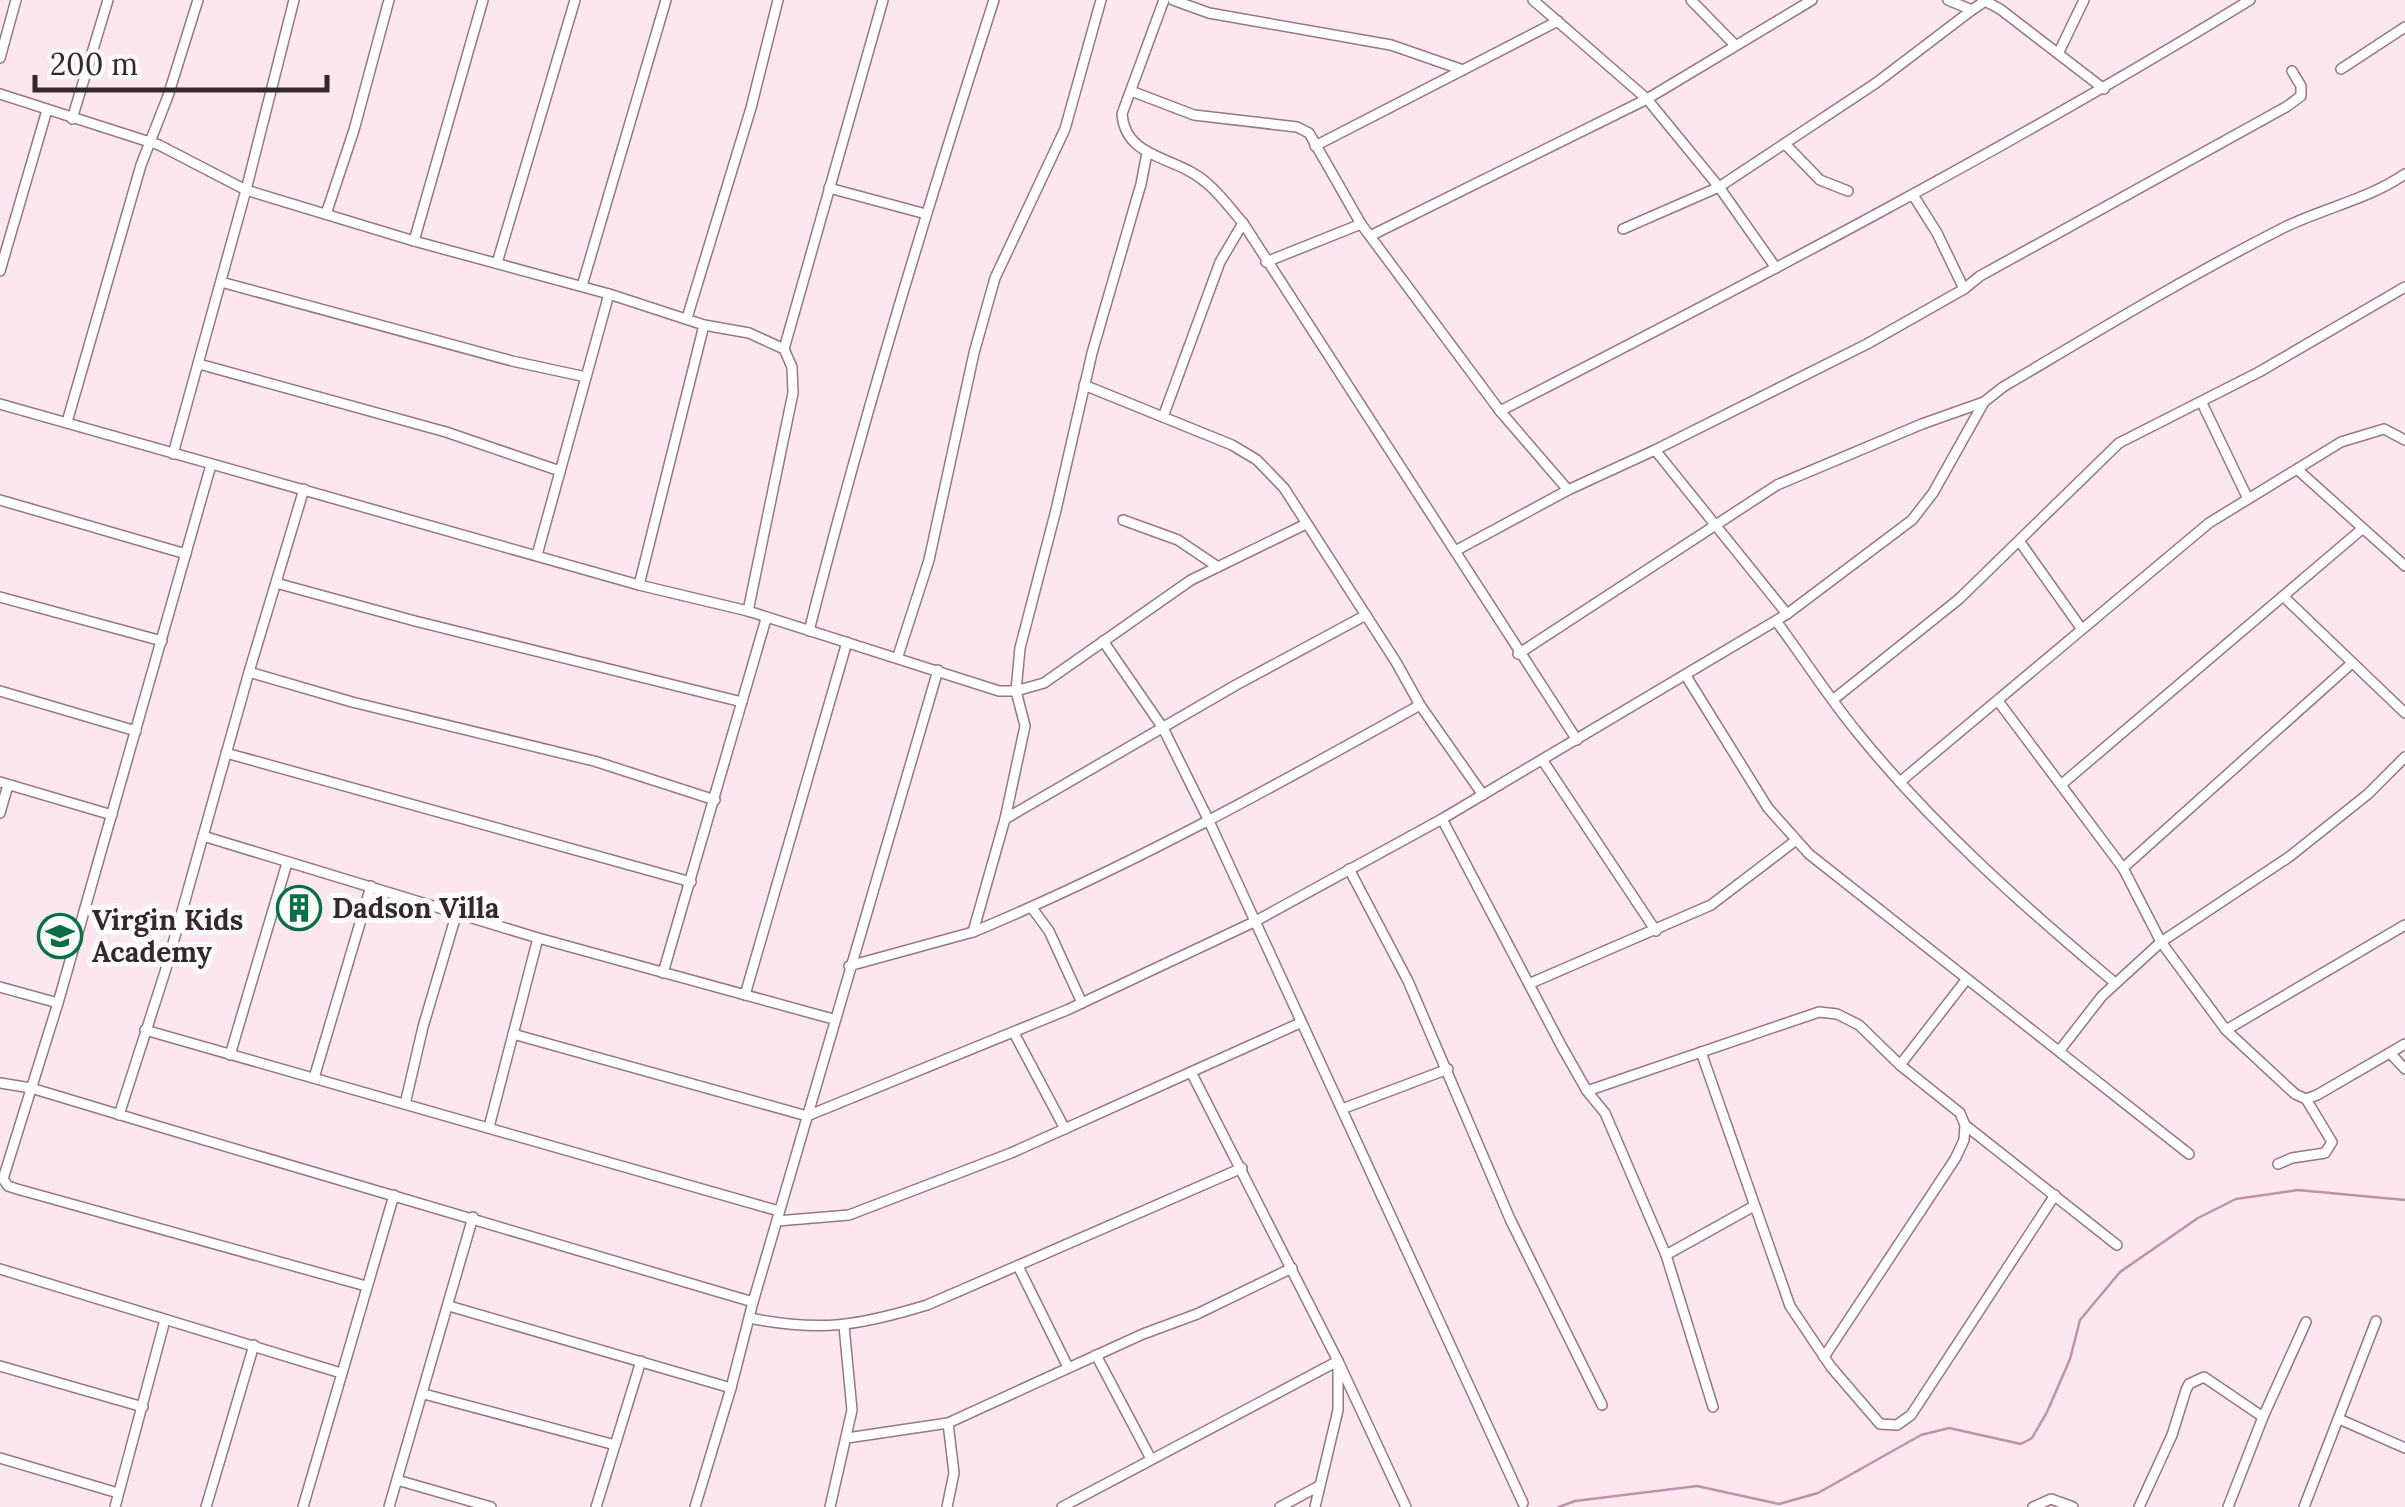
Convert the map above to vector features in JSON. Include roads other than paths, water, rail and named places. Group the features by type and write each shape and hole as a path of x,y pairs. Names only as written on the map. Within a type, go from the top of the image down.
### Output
{"street":[{"path":"0,58 16,0"},
{"path":"72,119 108,0"},
{"path":"67,422 150,143 198,0"},
{"path":"173,454 294,0"},
{"path":"326,214 354,130 389,0"},
{"path":"414,241 483,0"},
{"path":"496,263 575,0"},
{"path":"582,286 666,0"},
{"path":"686,318 746,123 778,0"},
{"path":"784,349 884,0"},
{"path":"809,631 853,458 994,0"},
{"path":"898,656 928,560 974,353 996,278 1064,129 1101,0"},
{"path":"1164,0 1122,114 1123,129 1131,142 1191,172 1217,192 1243,223 1577,740"},
{"path":"1172,0 1209,12 1391,45 1464,70"},
{"path":"1533,0 1647,99 1719,187 1776,268"},
{"path":"1691,0 1736,45"},
{"path":"1370,236 1647,99 1812,0"},
{"path":"1948,0 1972,10"},
{"path":"2059,52 2084,0"},
{"path":"1500,411 1913,195 2104,89 2250,0"},
{"path":"1623,229 1719,187 1876,83 1985,1 2104,89"},
{"path":"1316,146 1558,21"},
{"path":"2341,69 2405,27"},
{"path":"1457,550 1568,490 1866,344 1994,268 2286,107 2301,96 2301,86 2292,71"},
{"path":"1130,92 1194,115 1297,127 1309,133 1361,224 1500,411 1568,490"},
{"path":"0,94 150,143 246,190 704,324 749,333 784,349 792,366 793,393 748,611"},
{"path":"0,270 47,110"},
{"path":"1785,144 1820,180 1848,191"},
{"path":"973,932 1006,818 1025,726 1016,692 1020,648 1084,385 1147,152"},
{"path":"1518,654 1777,485 1984,402 2144,301 2289,226 2350,202 2405,174"},
{"path":"829,188 926,214"},
{"path":"1913,195 1964,289"},
{"path":"1164,417 1220,262 1243,223"},
{"path":"1266,262 1361,224"},
{"path":"221,282 512,361 586,377"},
{"path":"1834,698 1959,600 2119,444 2202,403 2402,289"},
{"path":"536,555 609,294"},
{"path":"639,585 704,324"},
{"path":"199,364 446,432 560,471"},
{"path":"1084,385 1232,445 1257,460 1284,488 1420,705 1483,795"},
{"path":"512,1034 807,1116 1014,1033 1254,922 1543,762 1787,614 1912,520 1933,493 1984,402"},
{"path":"2202,403 2248,499"},
{"path":"0,404 639,585 748,611 999,690 1016,692 1044,683 1191,580 1306,524"},
{"path":"1901,781 2209,523 2341,442 2384,429 2405,440"},
{"path":"1655,450 1787,614"},
{"path":"212,465 58,1003 3,1178 8,1186 366,1286"},
{"path":"2298,470 2405,566"},
{"path":"119,1115 304,489"},
{"path":"0,500 186,554"},
{"path":"1123,520 1178,540 1218,567"},
{"path":"2062,784 2362,529"},
{"path":"2020,542 2080,628"},
{"path":"276,583 742,702"},
{"path":"0,597 162,641"},
{"path":"2284,597 2405,714"},
{"path":"1006,818 1366,615"},
{"path":"663,974 766,619"},
{"path":"1776,620 1855,730 1901,781 2023,905 2114,982"},
{"path":"1103,641 1163,728 1208,819 1524,1503"},
{"path":"745,996 847,642"},
{"path":"2123,868 2352,663"},
{"path":"695,1507 833,1019 938,670"},
{"path":"249,672 352,702 594,761 715,800"},
{"path":"1686,676 1768,808 1795,841 2189,1154"},
{"path":"0,691 136,730"},
{"path":"1998,701 2123,868 2161,942 2226,1030 2295,1094 2306,1099 2332,1142 2325,1153 2278,1164"},
{"path":"850,966 973,932 1032,908 1420,705"},
{"path":"226,753 691,882"},
{"path":"2060,1050 2114,982 2161,942 2289,858 2368,794 2405,758"},
{"path":"1543,762 1656,931"},
{"path":"0,813 4,783 112,815"},
{"path":"1442,819 1586,1090 1605,1114 1666,1255 1713,1407"},
{"path":"203,836 538,938 833,1019"},
{"path":"1531,983 1722,899 1795,841"},
{"path":"230,1055 287,863"},
{"path":"1349,869 1408,982 1510,1219 1602,1405"},
{"path":"314,1078 371,886"},
{"path":"1032,908 1049,931 1082,1003"},
{"path":"405,1104 457,912"},
{"path":"2226,1030 2405,925"},
{"path":"490,1127 538,938"},
{"path":"1900,1065 1966,980"},
{"path":"0,988 58,1003"},
{"path":"1586,1090 1819,1012 1837,1014 1859,1026 1960,1113 1965,1124 2118,1245"},
{"path":"146,1030 490,1127 778,1216 849,1215 1011,1154 1300,1023"},
{"path":"1014,1033 1065,1129"},
{"path":"2306,1099 2405,1044"},
{"path":"1701,1052 1790,1306 1824,1357 1880,1424 1898,1425 1911,1415 2055,1196"},
{"path":"2390,1053 2405,1069"},
{"path":"1342,1109 1448,1069"},
{"path":"1191,1072 1338,1361 1406,1507"},
{"path":"0,1082 473,1217 753,1302"},
{"path":"1824,1357 1954,1159 1964,1140 1965,1124"},
{"path":"749,1318 790,1326 844,1326 927,1305 1242,1168"},
{"path":"302,1507 394,1195"},
{"path":"1666,1255 1754,1206"},
{"path":"389,1507 473,1217"},
{"path":"1018,1266 1068,1367"},
{"path":"847,1438 948,1423 1292,1268"},
{"path":"0,1269 340,1372"},
{"path":"449,1306 731,1388"},
{"path":"115,1507 166,1320"},
{"path":"2304,1507 2376,1321"},
{"path":"2228,1507 2306,1322"},
{"path":"830,1507 852,1410 844,1326"},
{"path":"206,1507 254,1345"},
{"path":"1096,1355 1151,1460"},
{"path":"596,1507 640,1361"},
{"path":"1062,1507 1338,1361"},
{"path":"1315,1507 1338,1410 1338,1361"},
{"path":"0,1366 144,1408"},
{"path":"2140,1507 2172,1436 2186,1390 2194,1380 2204,1376 2263,1417"},
{"path":"424,1394 615,1445"},
{"path":"2340,1419 2405,1448"},
{"path":"947,1507 954,1472 948,1423"},
{"path":"0,1458 118,1493"},
{"path":"397,1480 490,1507"},
{"path":"1280,1507 1320,1486"},
{"path":"2033,1507 2052,1499 2073,1507"}],"waterway":[{"path":"1559,1507 1575,1501 1697,1486 1779,1504 1818,1493 1921,1435 1949,1428 2021,1444 2032,1438 2047,1412 2070,1359 2080,1320 2120,1272 2198,1218 2236,1199 2298,1190 2405,1200"}],"place":[{"name":"Dadson Villa","path":"299,908"},
{"name":"Virgin Kids Academy","path":"60,936"}]}
